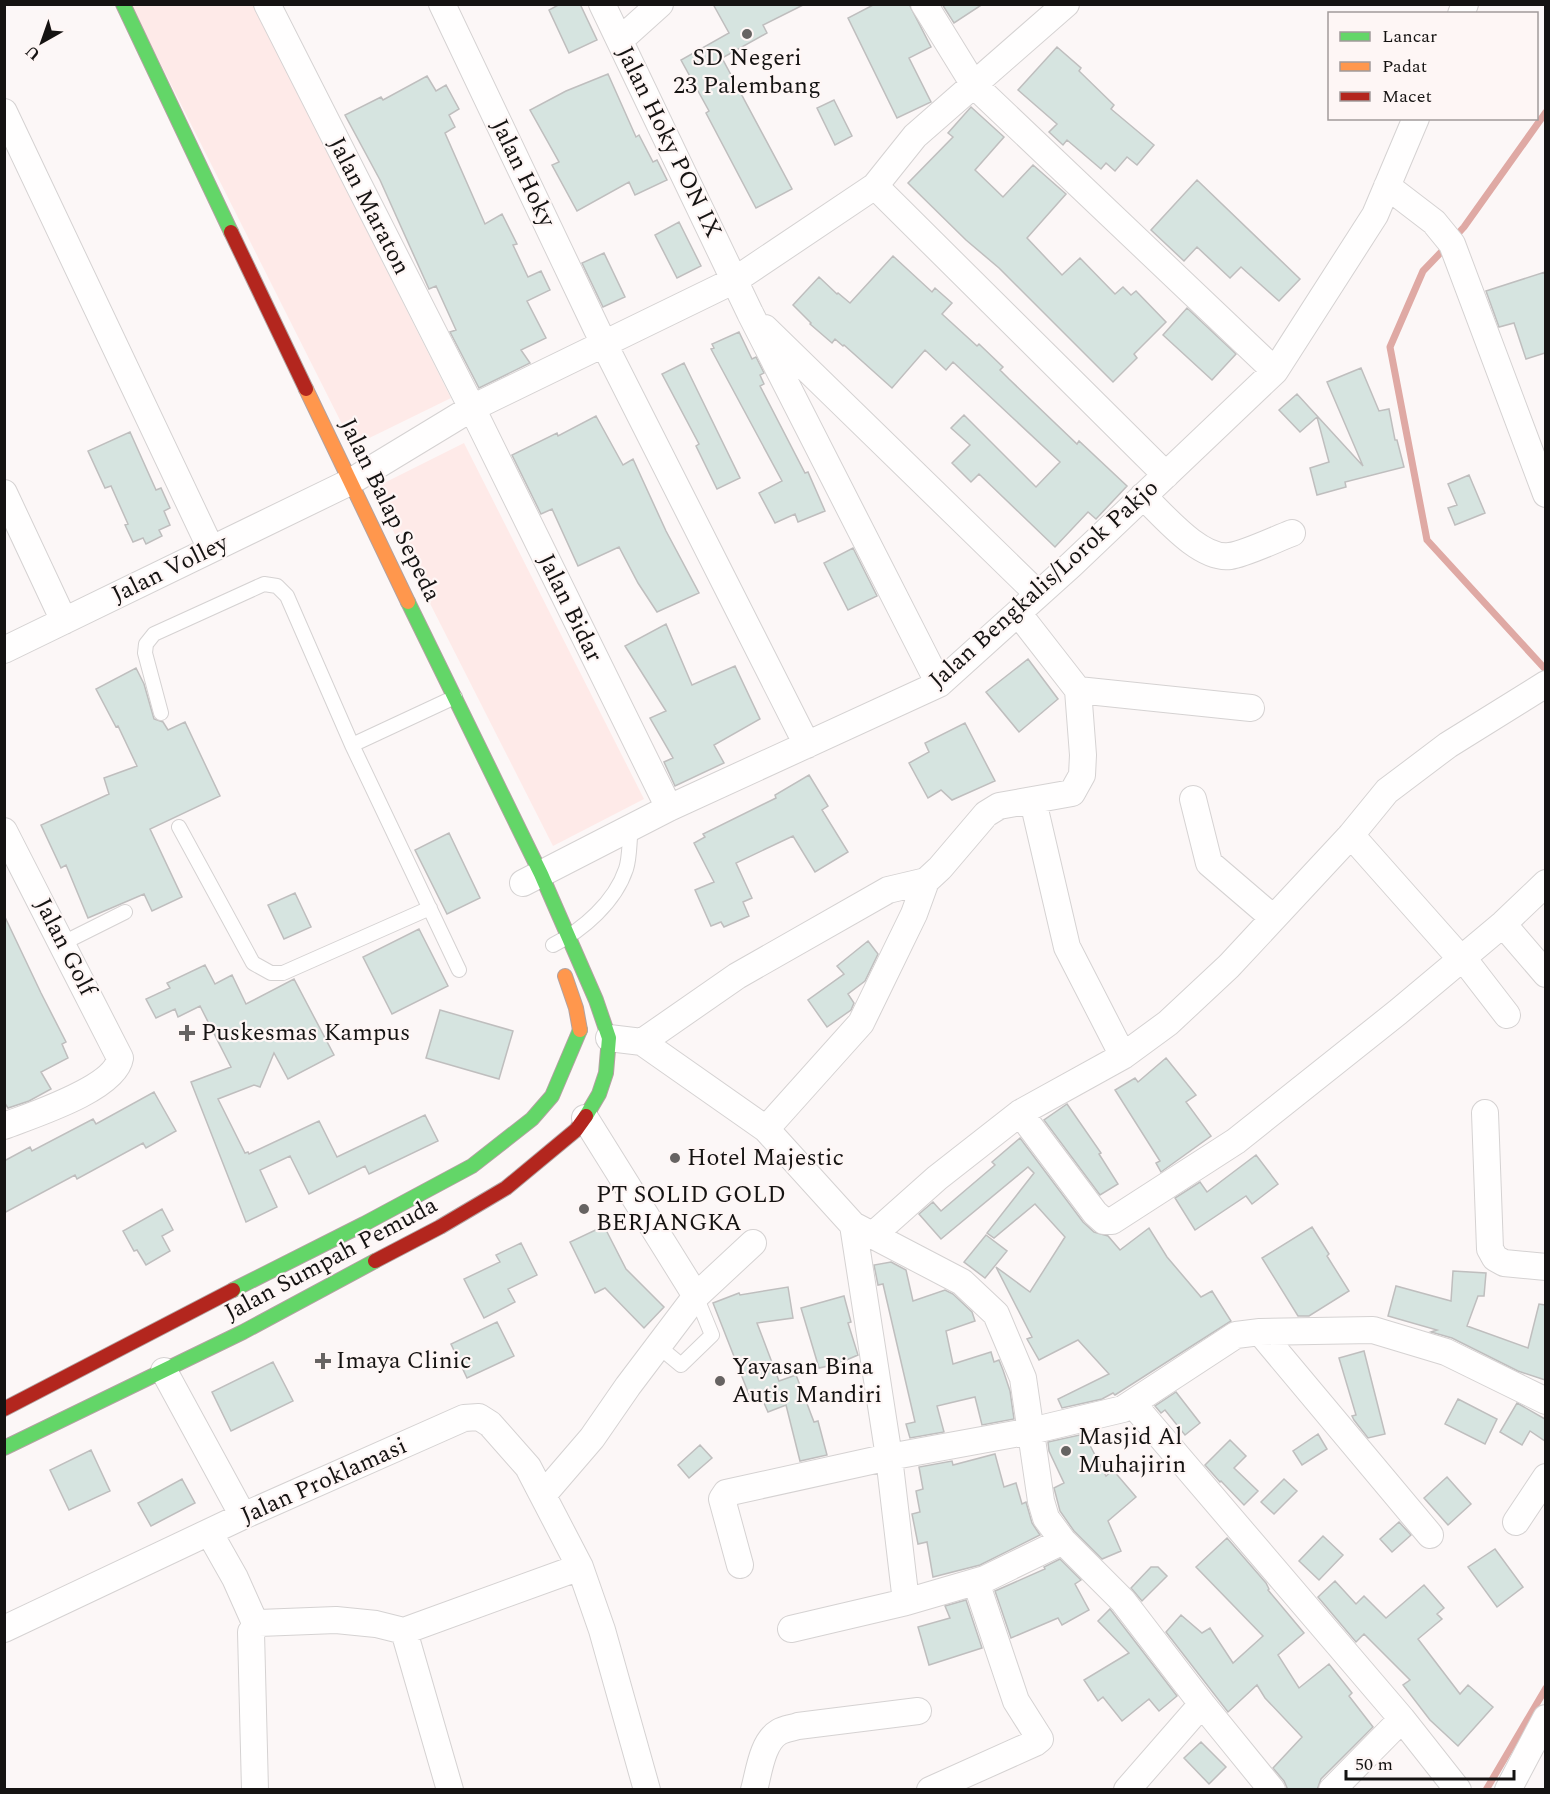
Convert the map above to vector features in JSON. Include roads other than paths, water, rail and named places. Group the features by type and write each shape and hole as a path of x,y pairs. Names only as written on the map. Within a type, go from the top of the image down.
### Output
{"main road":[{"name":"Jalan Balap Sepeda","path":"123,4 340,486 455,697 528,881 569,937 596,1000 609,1038"},
{"path":"193,185 271,347"},
{"path":"436,699 444,718"},
{"path":"555,951 576,1008 580,1030 609,1038"},
{"name":"Jalan Sumpah Pemuda","path":"4,1409 472,1166 532,1119 552,1096 580,1030"},
{"name":"Jalan Sumpah Pemuda","path":"4,1448 243,1332 440,1227 506,1188 576,1130 585,1118 606,1073 609,1038"}],"street":[{"name":"Jalan Maraton","path":"267,4 472,408"},
{"name":"Jalan Hoky","path":"442,4 603,342 807,745"},
{"name":"Jalan Hoky PON IX","path":"602,4 750,313 939,684"},
{"path":"620,40 660,4"},
{"path":"924,4 974,85 1275,371"},
{"name":"Jalan Volley","path":"4,650 340,486 472,408 603,342 735,280 875,186 915,136 1066,4"},
{"path":"4,112 211,549"},
{"name":"Jalan Bengkalis/Lorok Pakjo","path":"528,881 669,808 939,684 1018,613 1275,371 1375,215 1415,120"},
{"path":"875,186 1166,475"},
{"path":"1387,186 1434,222 1452,244 1545,494"},
{"path":"750,313 1038,594"},
{"name":"Jalan Bidar","path":"472,408 669,808"},
{"path":"4,493 64,621"},
{"path":"1143,496 1198,547 1215,555 1231,556 1292,533"},
{"path":"766,1129 861,1023 914,914 926,881 986,814 999,806 1072,792 1082,775 1083,755 1078,690 1018,613"},
{"path":"863,1230 937,1178 1020,1113 1123,1056 1168,1023 1228,966 1351,835 1387,791 1448,745 1539,689"},
{"path":"1078,690 1251,708"},
{"path":"1193,799 1209,863 1272,917"},
{"path":"1033,801 1067,947 1123,1056"},
{"name":"Jalan Golf","path":"4,831 120,1058 114,1073 100,1084 72,1099 4,1126"},
{"path":"1351,835 1462,958 1507,1016"},
{"path":"642,1042 747,970 888,890 926,881"},
{"path":"1020,1113 1095,1213 1104,1221 1112,1221 1236,1141 1503,924 1545,883"},
{"path":"1503,924 1545,974"},
{"path":"609,1038 642,1042 766,1129 863,1230 962,1282 996,1314 1023,1378 1041,1502 1047,1518 1064,1541 1123,1601 1272,1790"},
{"path":"1485,1113 1490,1249 1495,1258 1504,1263 1545,1267"},
{"path":"585,1118 696,1296"},
{"path":"863,1230 906,1602"},
{"path":"543,1495 592,1438 696,1296 753,1244"},
{"path":"740,1565 722,1499 723,1495 889,1457 1031,1431 1123,1409 1236,1335 1260,1332 1373,1330 1446,1352 1545,1401"},
{"path":"1260,1332 1430,1535"},
{"path":"164,1371 243,1516"},
{"path":"1132,1403 1402,1719 1458,1790"},
{"name":"Jalan Proklamasi","path":"4,1629 243,1516 464,1418 480,1417 490,1424 528,1467 580,1567 602,1630 647,1790"},
{"path":"1516,1522 1545,1477"},
{"path":"209,1532 235,1578 256,1625"},
{"path":"791,1629 906,1602 976,1582 1064,1541"},
{"path":"255,1790 251,1632 256,1625 259,1623 336,1620 376,1624 404,1631 580,1567"},
{"path":"930,1790 1040,1739 1016,1701 976,1582"},
{"path":"404,1631 450,1790"},
{"path":"1127,1790 1202,1704"},
{"path":"754,1790 765,1752 771,1739 780,1731 798,1726 918,1711"},
{"path":"1508,1790 1545,1718"},
{"path":"1332,1790 1402,1719"}],"lane":[{"path":"161,713 145,653 146,644 154,634 264,584 277,586 287,596 352,745 459,970"},
{"path":"352,745 436,699 455,697"},
{"path":"178,827 254,963 271,973 283,973 430,908"},
{"path":"555,951 604,906 616,889 627,868 631,828"},
{"path":"63,943 125,912"},
{"path":"658,1346 681,1365 710,1338 711,1331 696,1296"}],"waterway":[{"path":"1453,239 1546,112"},
{"path":"1446,247 1423,271 1390,347 1427,540 1546,670"},
{"path":"1486,1790 1546,1688"}],"place":[{"name":"SD Negeri 23 Palembang","path":"747,34"},
{"name":"Puskesmas Kampus","path":"187,1033"},
{"name":"Hotel Majestic","path":"675,1158"},
{"name":"PT SOLID GOLD BERJANGKA","path":"584,1209"},
{"name":"Imaya Clinic","path":"323,1361"},
{"name":"Yayasan Bina Autis Mandiri","path":"720,1381"},
{"name":"Masjid Al Muhajirin","path":"1066,1451"}]}
